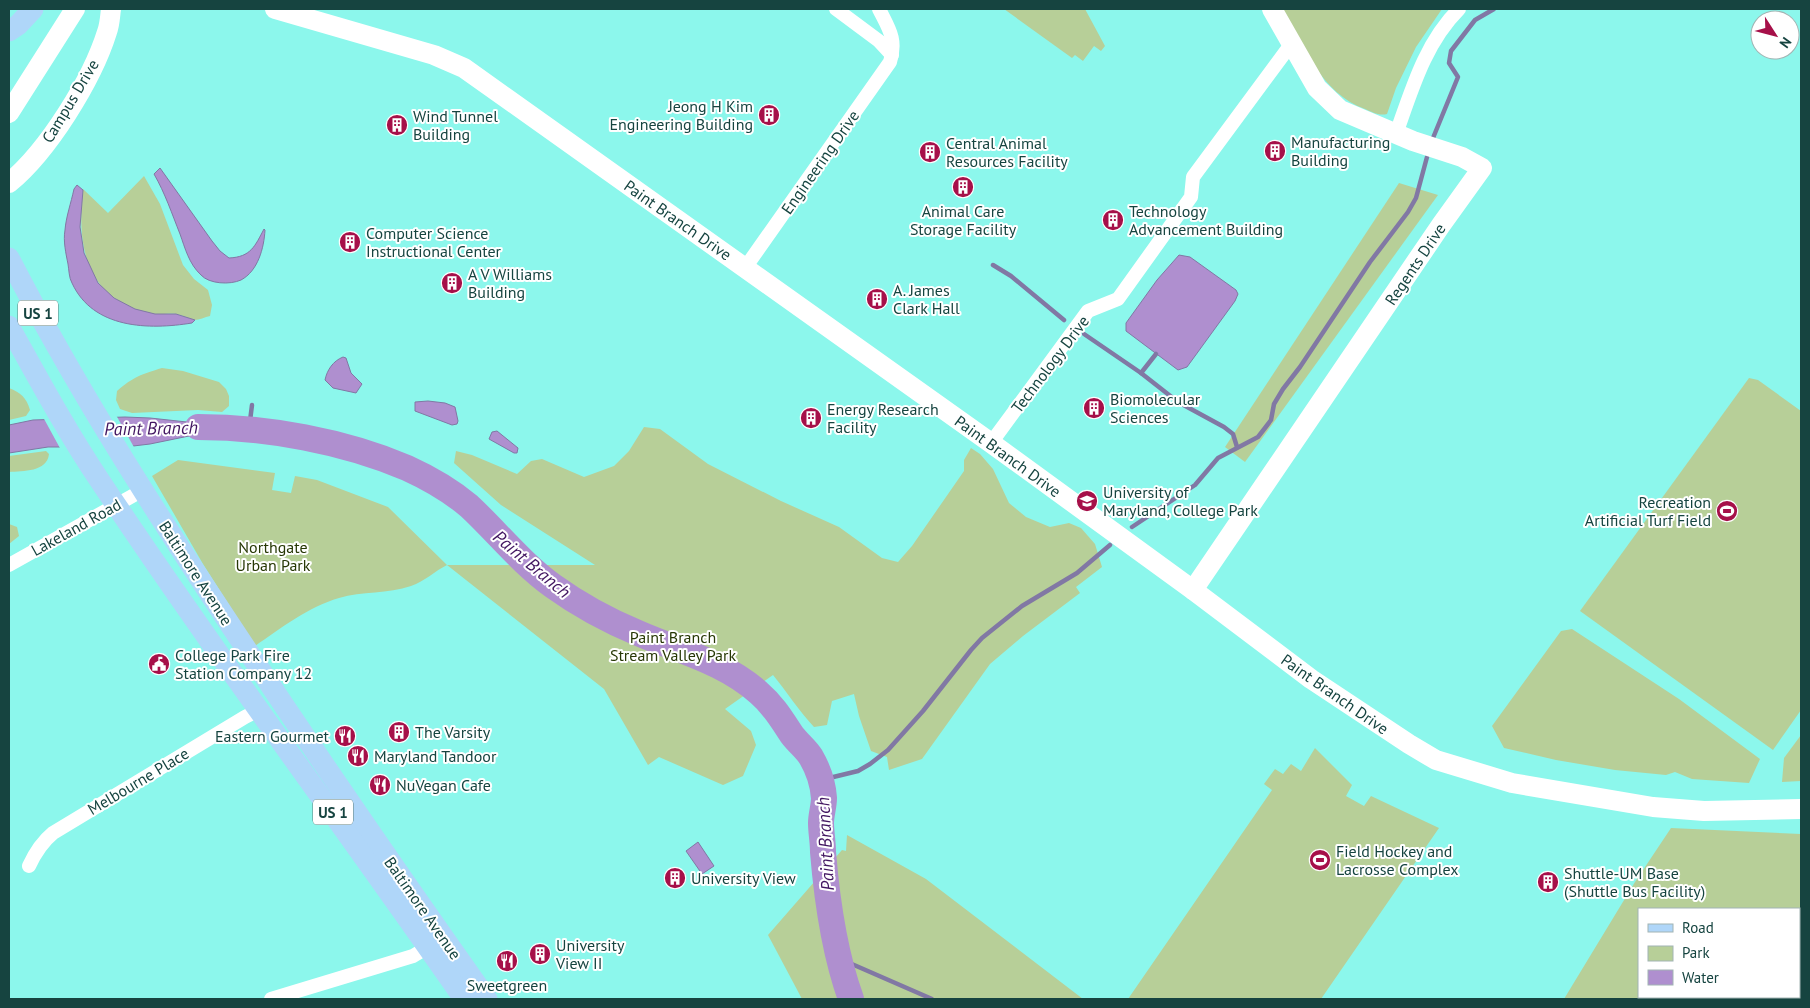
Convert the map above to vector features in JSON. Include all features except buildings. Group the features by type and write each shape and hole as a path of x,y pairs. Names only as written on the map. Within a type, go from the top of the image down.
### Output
{"main road":[{"path":"9,31 18,25 33,9"},
{"name":"Baltimore Avenue","path":"9,258 68,368 143,490 312,750 487,999"},
{"name":"Baltimore Avenue","path":"9,326 87,460 179,599 260,710 464,999"}],"street":[{"path":"9,113 75,9"},
{"name":"Campus Drive","path":"9,183 33,160 84,84 108,30 111,9"},
{"path":"108,30 118,9"},
{"name":"Paint Branch Drive","path":"275,9 370,35 457,64 991,443 1193,590 1311,679 1436,760 1512,783 1653,806 1704,811 1781,811 1801,809"},
{"path":"836,9 879,41 892,55"},
{"path":"879,9 892,34 892,55"},
{"name":"Regents Drive","path":"1193,590 1441,225 1482,168 1462,157 1396,134 1340,110 1317,88 1272,9"},
{"path":"1396,134 1422,62 1450,19 1459,9"},
{"name":"Technology Drive","path":"991,443 1088,311 1118,300 1191,197 1193,177 1292,43"},
{"name":"Engineering Drive","path":"745,268 886,70 892,55"},
{"name":"Lakeland Road","path":"9,565 143,490"},
{"name":"Melbourne Place","path":"29,866 35,852 53,832 245,717 260,710"},
{"path":"271,999 413,956 428,947"}],"green space":[{"path":"1004,9 1085,9 1105,46 1101,51 1094,46 1083,61 1075,55 1072,58"},
{"path":"1283,9 1442,9 1416,47 1396,88 1387,114 1381,114 1350,102 1325,80 1315,67"},
{"path":"144,176 160,204 183,265 194,279 208,290 212,305 210,316 195,320 176,314 153,314 131,307 113,297 100,284 91,269 85,251 82,232 83,189 108,213"},
{"path":"1399,183 1438,195 1245,462 1225,447"},
{"path":"162,368 183,371 219,382 226,389 229,396 229,406 222,412 198,410 132,413 120,409 116,400 117,391 138,376"},
{"name":"Recreation Artificial Turf Field","path":"1749,378 1758,380 1801,411 1801,710 1773,750 1580,611"},
{"path":"9,388 20,394 27,402 30,410 26,416 9,420"},
{"name":"Paint Branch Stream Valley Park","path":"644,427 660,429 708,464 781,501 839,527 882,558 898,562 912,546 964,471 964,460 971,448 980,454 993,469 1009,503 1026,517 1050,527 1069,523 1081,528 1095,544 1102,567 1076,587 1080,593 1023,636 990,664 922,759 889,770 887,757 871,751 854,694 832,701 827,725 814,727 773,675 725,709 751,731 756,745 743,776 723,785 659,757 648,765 604,689 447,565 595,565 501,505 454,463 456,451 472,455 517,474 531,461 542,459 584,477 614,466 629,451"},
{"path":"46,451 49,454 47,460 39,467 27,471 9,472 9,456"},
{"name":"Northgate Urban Park","path":"178,460 275,473 272,490 291,493 295,476 317,480 388,507 447,565 421,581 402,589 357,594 339,598 316,607 255,646 203,564 152,476"},
{"path":"9,524 17,527 19,536 9,544"},
{"path":"1572,629 1679,699 1760,759 1749,783 1692,779 1675,772 1666,775 1615,770 1556,760 1504,748 1492,726 1561,631"},
{"path":"1801,735 1801,781 1782,782 1784,758"},
{"name":"Field Hockey and Lacrosse Complex","path":"1315,748 1352,785 1346,796 1364,806 1371,796 1439,828 1321,999 1128,999 1272,790 1264,784 1275,769 1283,774 1291,764 1301,771"},
{"path":"1671,828 1801,834 1801,999 1564,999 1635,882"},
{"path":"847,835 926,879 1083,999 802,999 768,935 842,850 846,851"}],"water":[{"path":"160,168 212,241 229,258 242,255 251,250 265,230 259,258 247,276 236,282 220,283 205,278 197,271 188,256 162,189 154,174"},
{"path":"77,185 83,190 80,227 84,253 98,283 114,298 135,309 155,314 176,314 195,320 192,323 141,326 124,323 108,318 94,310 81,298 70,279 64,239 67,215 74,189"},
{"path":"1179,255 1190,257 1236,290 1238,294 1235,301 1187,367 1178,370 1126,331 1126,323 1157,280"},
{"path":"343,357 346,358 351,373 362,384 356,393 333,388 325,380 331,366"},
{"path":"415,402 445,403 455,407 457,424 452,425 415,411"},
{"path":"125,417 233,427 150,444 125,447 48,447 9,453 9,425 33,420"},
{"path":"497,431 518,448 517,453 489,439 492,432"},
{"path":"698,842 714,866 702,874 686,851"}],"pier":[{"path":"116,415 135,449 61,450 43,417"}],"waterway":[{"path":"1433,138 1458,77 1449,63 1451,51 1475,20 1494,9"},
{"path":"1132,527 1195,485 1218,458 1258,437 1271,420 1274,404 1283,389 1300,367 1370,262 1408,212 1416,198 1427,157"},
{"path":"993,265 1011,276 1064,320"},
{"path":"1084,334 1141,373 1178,402 1224,427 1233,434 1237,447"},
{"path":"1141,373 1156,354"},
{"path":"249,429 252,405"},
{"name":"Paint Branch","path":"198,427 250,430 304,437 357,450 407,468 431,480 462,500 541,577 573,599 594,612 627,628 717,665 746,682 759,693 809,754 820,777 824,798 821,826 829,908 840,963 851,999"},
{"path":"821,780 858,771 888,750 923,711 982,638 1022,606 1077,573 1110,545"},
{"path":"838,958 932,999"}],"place":[{"name":"Jeong H Kim Engineering Building","path":"769,115"},
{"name":"Wind Tunnel Building","path":"397,125"},
{"name":"Manufacturing Building","path":"1275,151"},
{"name":"Central Animal Resources Facility","path":"930,152"},
{"name":"Animal Care Storage Facility","path":"963,187"},
{"name":"Technology Advancement Building","path":"1113,220"},
{"name":"Computer Science Instructional Center","path":"350,242"},
{"name":"A V Williams Building","path":"452,283"},
{"name":"A. James Clark Hall","path":"877,299"},
{"name":"Biomolecular Sciences","path":"1094,408"},
{"name":"Energy Research Facility","path":"811,418"},
{"name":"University of Maryland, College Park","path":"1087,501"},
{"name":"Recreation Artificial Turf Field","path":"1727,511"},
{"name":"College Park Fire Station Company 12","path":"159,664"},
{"name":"The Varsity","path":"399,732"},
{"name":"Eastern Gourmet","path":"345,736"},
{"name":"Maryland Tandoor","path":"358,756"},
{"name":"NuVegan Cafe","path":"380,785"},
{"name":"Field Hockey and Lacrosse Complex","path":"1320,860"},
{"name":"University View","path":"675,878"},
{"name":"Shuttle-UM Base (Shuttle Bus Facility)","path":"1548,882"},
{"name":"University View II","path":"540,954"},
{"name":"Sweetgreen","path":"507,961"}]}
